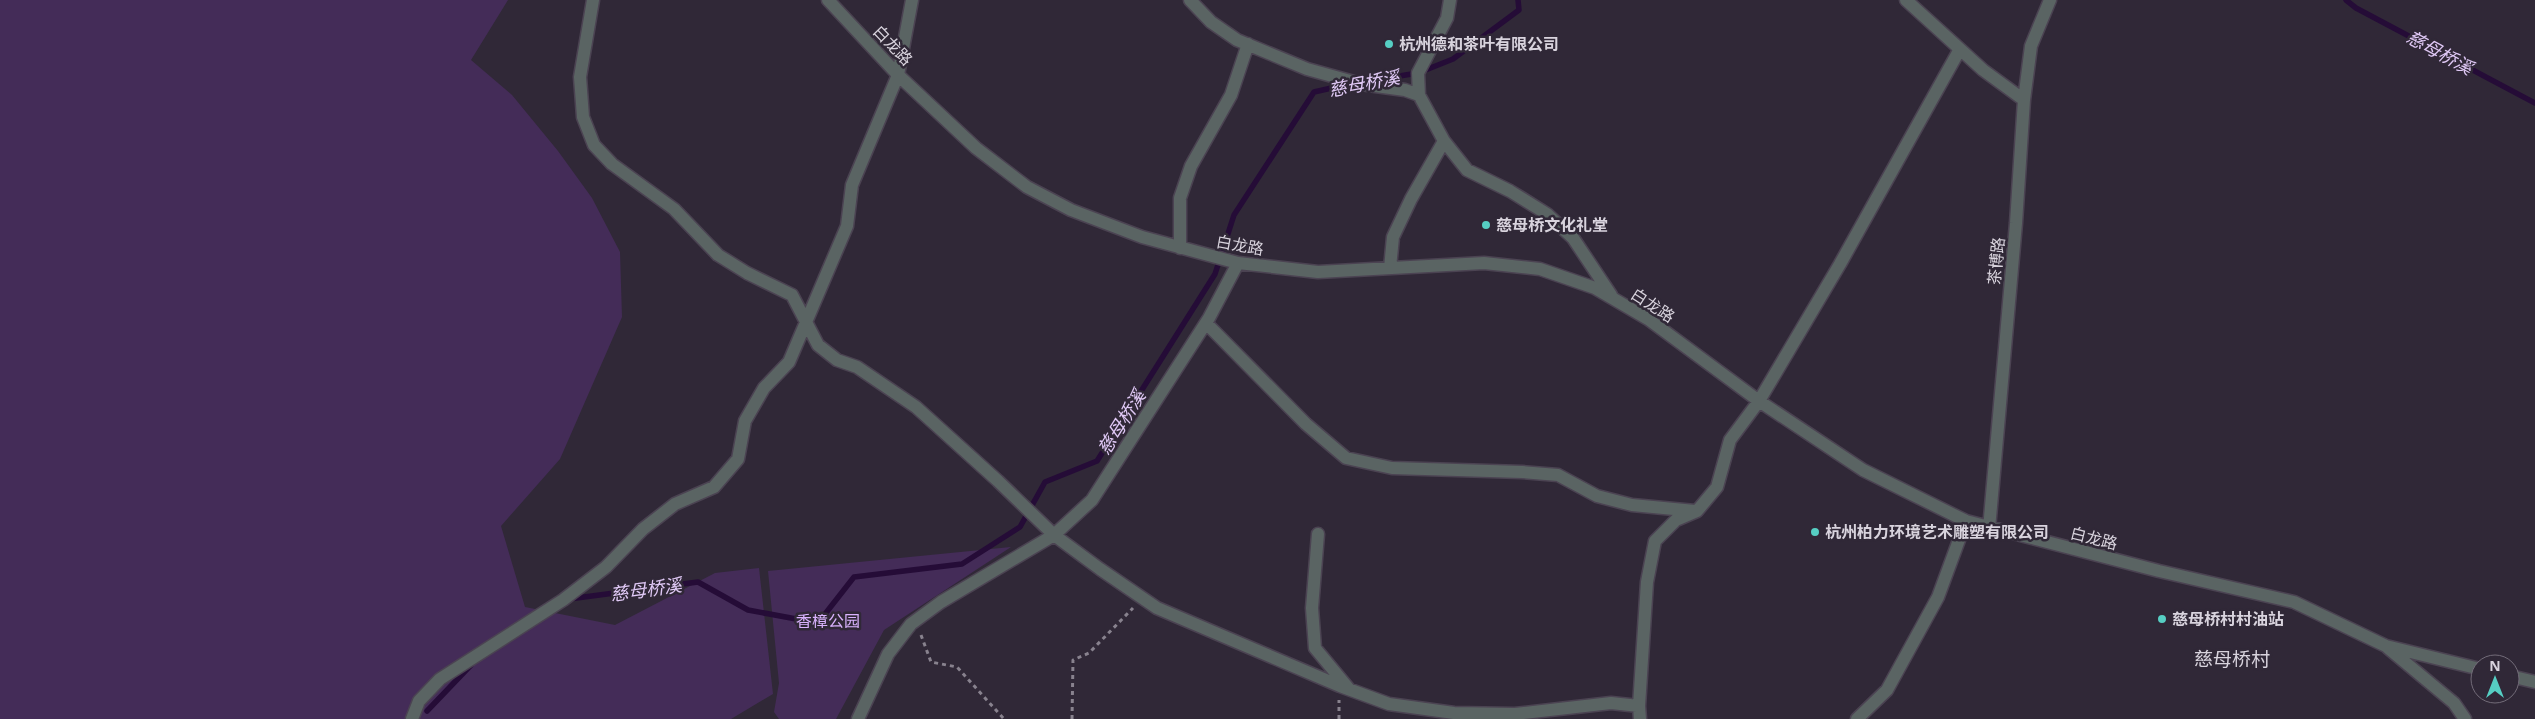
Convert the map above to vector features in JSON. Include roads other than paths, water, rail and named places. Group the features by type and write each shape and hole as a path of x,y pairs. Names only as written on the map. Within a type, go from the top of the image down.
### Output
{"street":[{"path":"593,0 580,77 583,117 594,146 612,164 674,209 718,255 747,273 792,294 818,345 836,360 857,367 916,407 998,481 1054,535 1142,598 1165,611 1351,691 1389,704 1454,713 1515,714 1611,703 1640,713 1647,582 1655,541 1676,520 1697,511 1717,487 1730,440 1759,401 1840,264 1960,49"},
{"name":"白龙路","path":"828,0 898,75 976,148 1027,187 1071,210 1180,248 1238,263 1318,272 1484,263 1540,269 1596,288 1648,319 1759,401 1863,470 1966,521 2294,602 2386,646 2470,667"},
{"path":"412,719 419,701 440,679 563,600 606,567 643,528 676,504 714,487 738,459 745,421 764,388 789,362 847,226 852,184 898,75 912,0"},
{"path":"1190,0 1211,22 1237,40 1307,69 1361,84 1405,90 1419,95"},
{"path":"1450,0 1447,18 1418,73 1419,95 1444,141 1467,170 1510,190 1547,214 1573,238 1614,299"},
{"path":"1906,0 1983,70 2024,100"},
{"name":"茶博路","path":"1989,528 2016,223 2024,100 2031,46 2050,0"},
{"path":"1180,248 1180,198 1191,166 1231,94 1248,44"},
{"path":"1390,268 1393,237 1444,141"},
{"path":"858,719 888,654 916,620 941,602 1054,535 1092,500 1206,323 1238,263"},
{"path":"1206,323 1306,424 1346,458 1392,468 1558,475 1597,496 1623,503 1697,511"},
{"path":"1857,719 1887,690 1938,597 1966,521"},
{"path":"1318,534 1312,608 1314,648 1351,691"},
{"path":"2386,646 2454,704 2464,719"},
{"path":"2520,678 2535,682"}],"waterway":[{"name":"慈母桥溪","path":"1368,81 1418,73 1453,59 1519,10 1518,0"},
{"name":"慈母桥溪","path":"2346,0 2356,8 2535,103"},
{"name":"慈母桥溪","path":"569,599 698,582 748,610 818,623 854,577 962,564 1020,527 1045,482 1097,461 1215,274 1234,215 1314,92 1349,84"},
{"name":"慈母桥溪","path":"427,711 471,665"}],"place":[{"name":"杭州德和茶叶有限公司","path":"1389,44"},
{"name":"慈母桥文化礼堂","path":"1486,225"},
{"name":"杭州柏力环境艺术雕塑有限公司","path":"1815,532"},
{"name":"慈母桥村村油站","path":"2162,619"}],"district":[{"name":"慈母桥村","path":"2232,659"}],"park label":[{"name":"香樟公园","path":"828,621"}]}
